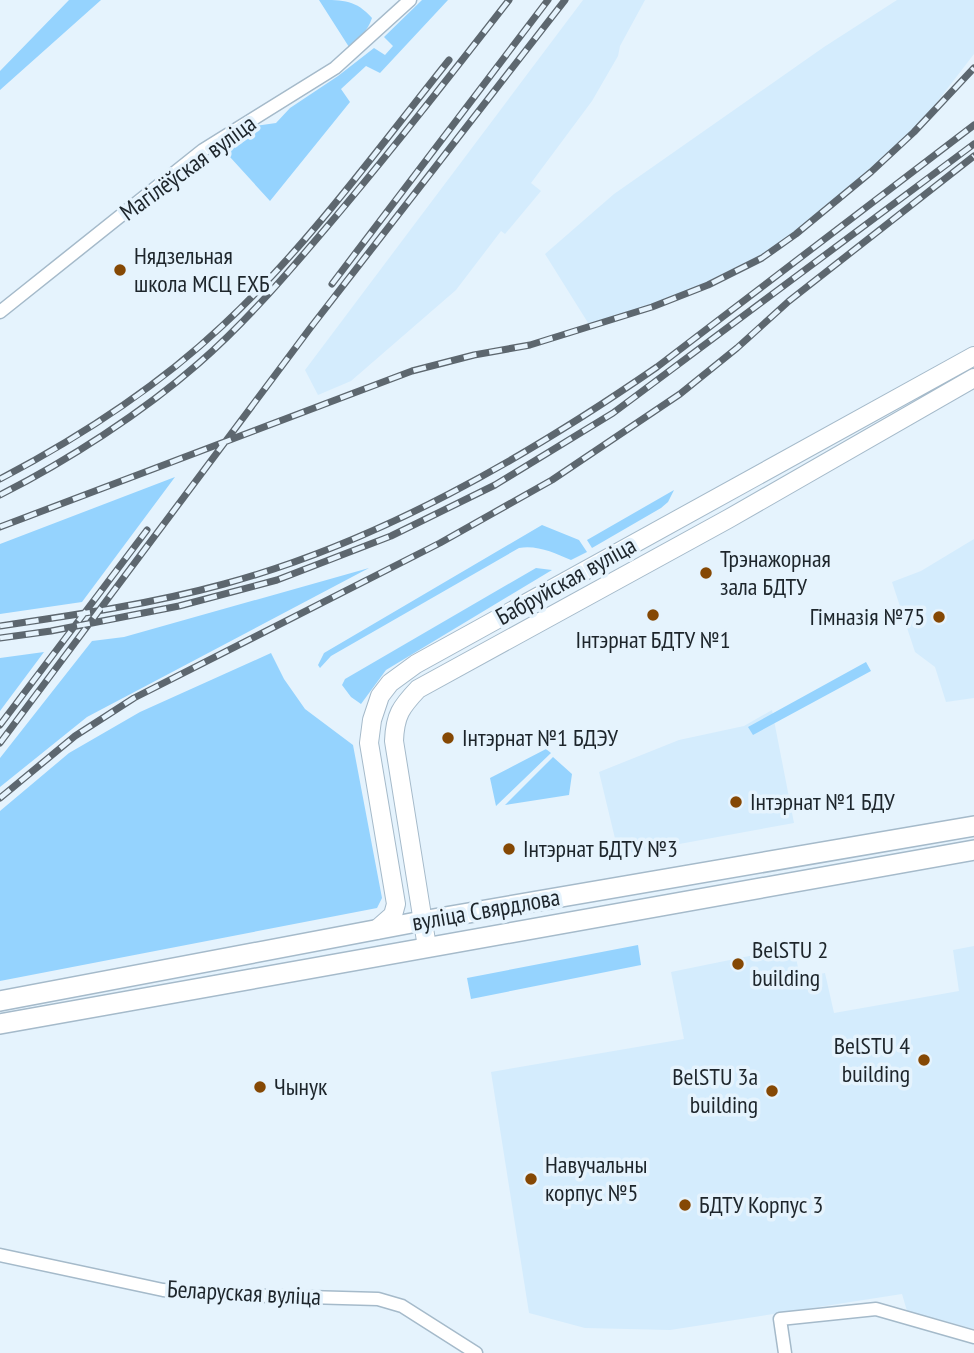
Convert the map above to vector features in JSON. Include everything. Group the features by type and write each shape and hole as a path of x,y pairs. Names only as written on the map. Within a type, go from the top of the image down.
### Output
{"main road":[{"name":"Бабруйская вуліца","path":"376,930 393,915 396,904 369,743 375,707 390,683 416,664 974,356"},
{"name":"Бабруйская вуліца","path":"427,947 394,741 395,724 401,706 418,689 728,519 974,378"},
{"name":"вуліца Свярдлова","path":"0,1001 422,921 974,826"},
{"name":"вуліца Свярдлова","path":"0,1024 974,850"}],"street":[{"name":"Магілёўская вуліца","path":"0,312 204,150 335,68 411,0"},
{"name":"Беларуская вуліца","path":"0,1255 163,1290 205,1294 378,1299 402,1306 476,1353"},
{"path":"785,1353 780,1319 876,1309 974,1337"}],"shaded area":[{"path":"69,0 101,0 0,90 0,71"},
{"path":"319,0 355,4 372,18 363,34 349,47"},
{"path":"422,0 448,0 380,73 366,66 341,89 350,102 270,201 230,157 228,144 255,126 276,123 290,108 374,48 385,55 393,46 384,37"},
{"path":"583,0 645,0 620,46 618,56 592,101 531,183 541,191 505,234 501,231 456,290 351,381 318,395 305,370"},
{"path":"897,0 974,0 974,54 914,132 844,196 762,258 708,285 652,307 590,326 545,254 614,194 824,47"},
{"path":"175,477 82,602 0,614 0,544"},
{"path":"674,490 668,502 661,508 592,548 587,540"},
{"path":"542,525 579,540 587,552 571,560 539,549 519,548 331,656 320,668 318,665 324,653"},
{"name":"Гімназія №75","path":"974,539 974,698 946,702 935,667 915,652 892,582 921,571"},
{"path":"369,568 87,717 0,787 0,758 92,641 124,637"},
{"path":"536,568 552,570 386,670 361,704 351,697 342,685 345,679"},
{"path":"44,652 0,711 0,658"},
{"path":"271,653 284,679 305,709 353,745 382,898 377,908 0,981 0,811 69,753 140,712"},
{"path":"866,662 871,671 753,735 748,727"},
{"path":"772,710 794,823 619,855 599,772 679,740 744,726"},
{"path":"546,749 551,753 496,806 490,778"},
{"path":"553,757 572,774 569,795 505,805"},
{"path":"638,945 641,965 471,999 467,978"},
{"path":"974,946 974,1329 907,1311 902,1294 670,1330 585,1328 529,1313 491,1072 684,1039 671,972 794,947 800,978 825,973 834,1013 959,991 953,950"}],"railway":[{"path":"0,495 129,418 177,382 233,331 281,281 349,200 509,0"},
{"path":"332,284 548,0"},
{"path":"0,743 311,327 565,0"},
{"path":"0,479 59,446 144,391 222,326 312,231 449,60"},
{"path":"0,527 412,371 474,355 530,345 652,307 708,285 762,258 796,234 871,172 914,132 974,68"},
{"path":"0,626 141,603 224,584 338,545 449,494 503,465 657,367 974,125"},
{"path":"0,638 179,606 277,580 391,536 495,485 613,413 974,144"},
{"path":"0,798 75,736 134,698 440,543 552,480 680,394 789,301 974,156"},
{"path":"0,725 147,530"}],"place":[{"name":"Нядзельная школа МСЦ ЕХБ","path":"120,270"},
{"name":"Трэнажорная зала БДТУ","path":"706,573"},
{"name":"Інтэрнат БДТУ №1","path":"653,615"},
{"name":"Гімназія №75","path":"939,617"},
{"name":"Інтэрнат №1 БДЭУ","path":"448,738"},
{"name":"Інтэрнат №1 БДУ","path":"736,802"},
{"name":"Інтэрнат БДТУ №3","path":"509,849"},
{"name":"BelSTU 2 building","path":"738,964"},
{"name":"BelSTU 4 building","path":"924,1060"},
{"name":"Чынук","path":"260,1087"},
{"name":"BelSTU 3a building","path":"772,1091"},
{"name":"Навучальны корпус №5","path":"531,1179"},
{"name":"БДТУ Корпус 3","path":"685,1205"}]}
